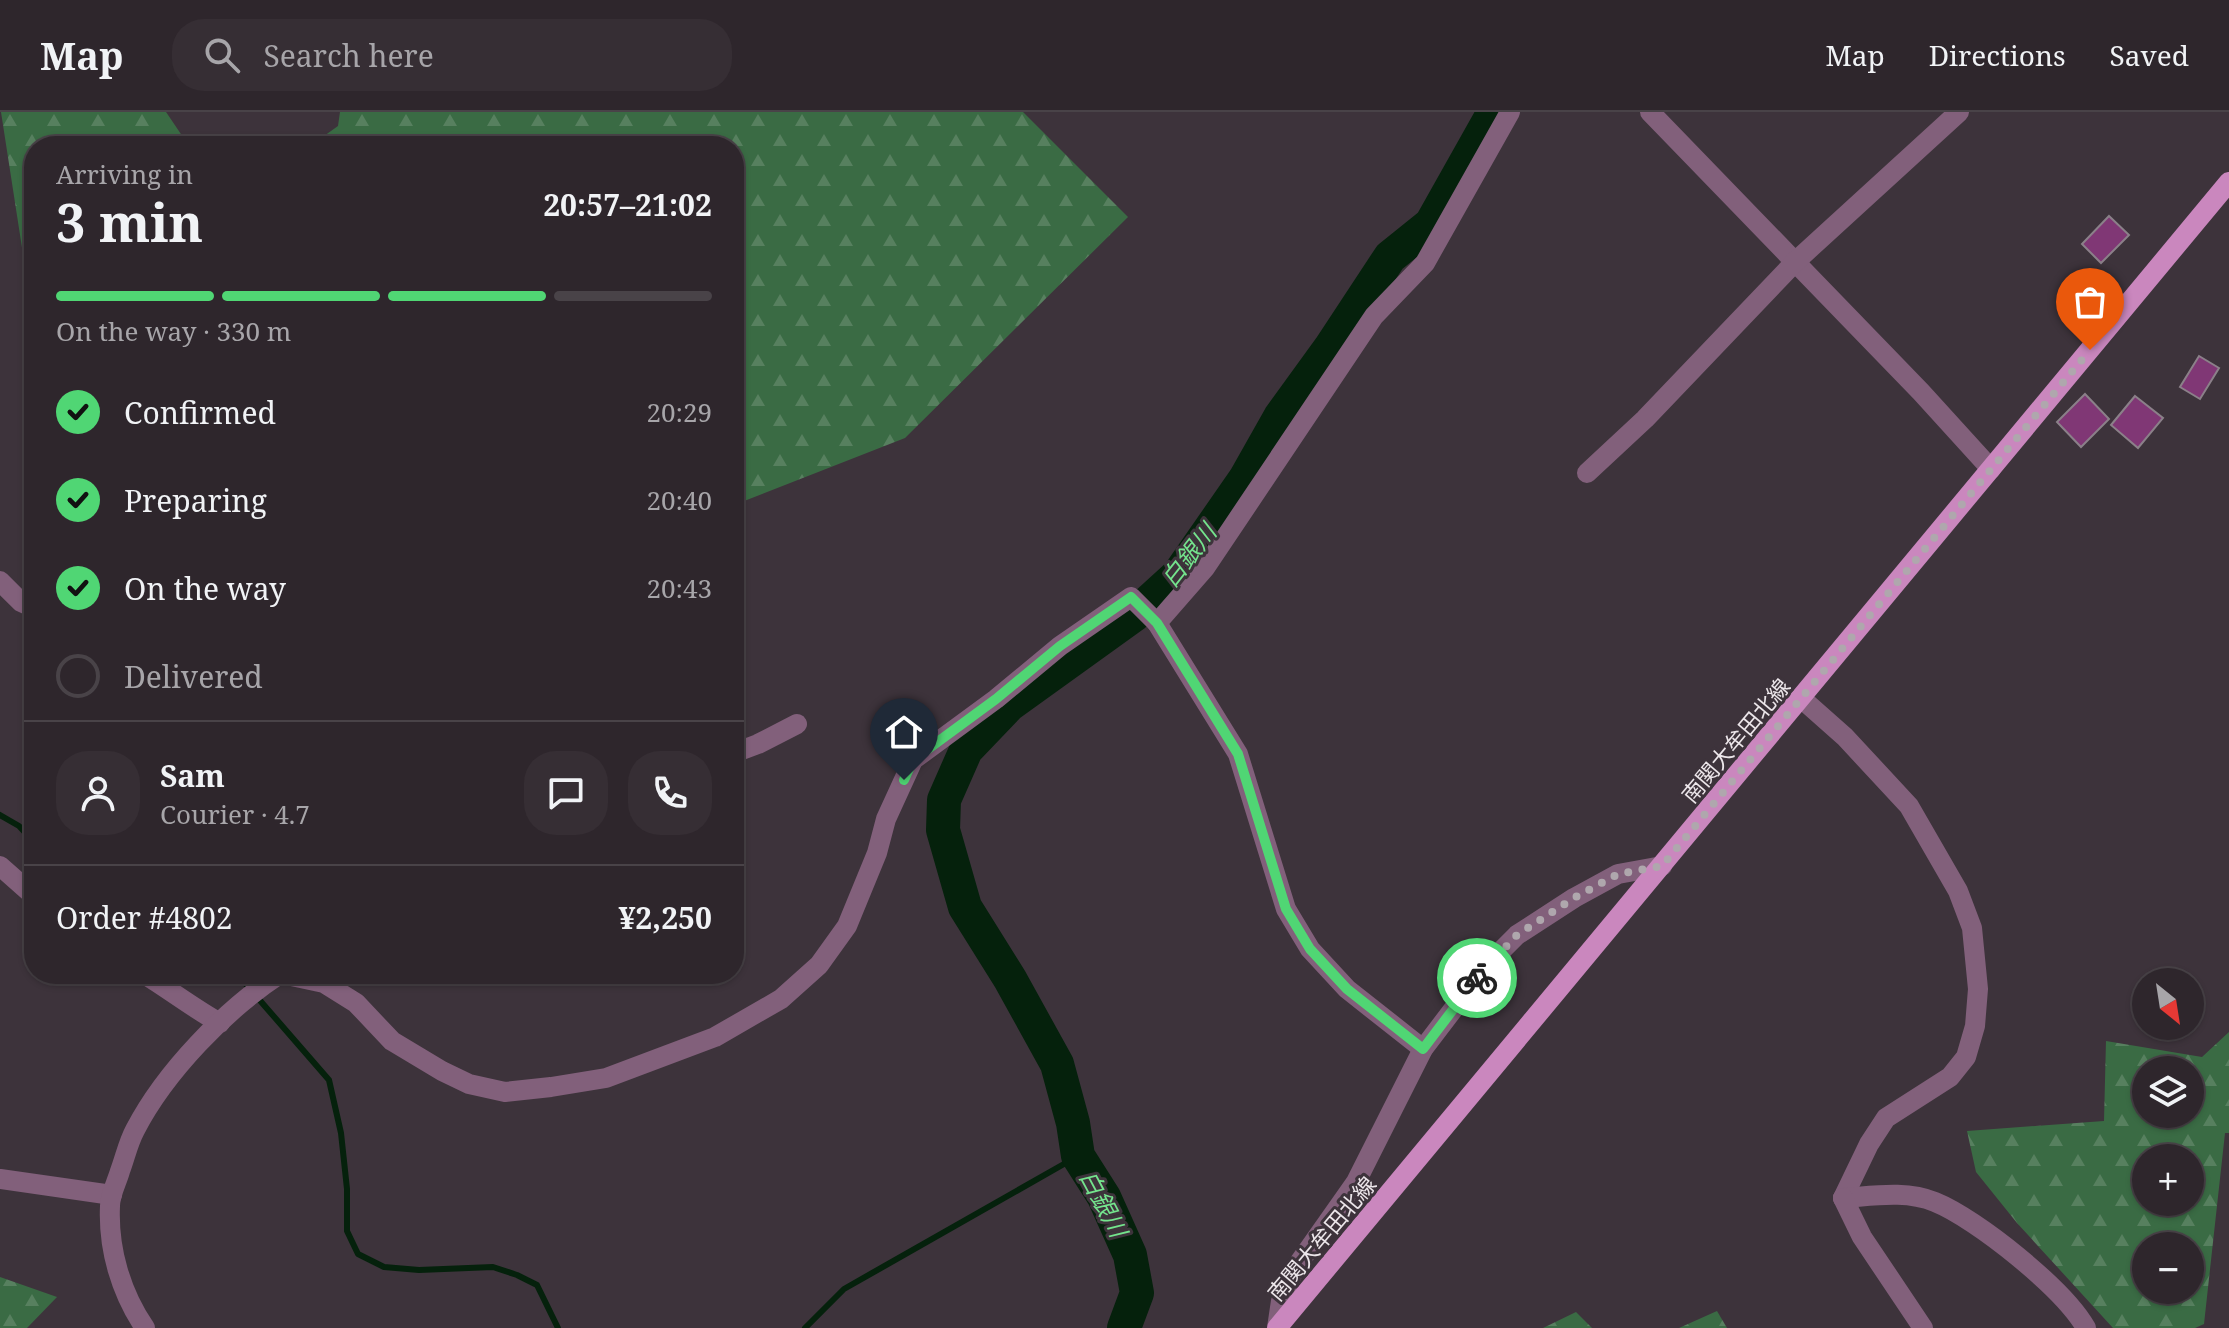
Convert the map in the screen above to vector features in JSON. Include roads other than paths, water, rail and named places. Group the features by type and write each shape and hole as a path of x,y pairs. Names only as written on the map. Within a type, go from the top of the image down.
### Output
{"main road":[{"name":"南関大牟田北線","path":"1277,1328 2229,182"}],"street":[{"path":"1154,619 1205,568 1374,316 1425,263 1510,112"},
{"path":"1650,112 1921,392 1991,469"},
{"path":"1587,473 1645,419 1795,262 1959,112"},
{"path":"0,581 24,603"},
{"path":"326,984 356,1003 392,1041 469,1084 505,1092 606,1078 715,1037 781,999 819,965 847,926 877,853 886,819 913,760 996,699 1060,646 1131,597 1154,619 1238,754 1286,909 1310,949 1347,989 1423,1049"},
{"path":"1801,698 1845,737 1909,806 1958,891 1972,928 1978,989 1975,1026 1966,1057 1950,1077 1886,1118 1869,1144 1843,1198"},
{"path":"744,749 797,724"},
{"path":"0,866 24,887"},
{"path":"1277,1328 1281,1301 1294,1270 1356,1182 1423,1049 1487,965 1517,935 1618,874 1662,866"},
{"path":"160,984 181,1001 220,1023"},
{"path":"145,1328 121,1283 114,1257 110,1204 134,1131 171,1075 220,1023 265,984"},
{"path":"0,1179 112,1195"},
{"path":"1843,1198 1898,1194 1934,1202 1983,1230 2045,1281 2076,1310 2086,1328"},
{"path":"1843,1198 1862,1237 1923,1328"}],"waterway":[{"name":"白銀川","path":"1124,1328 1137,1293 1130,1255 1104,1197 1078,1156 1073,1123 1057,1064 1010,979 965,907 943,830 944,800 966,750 1009,705 1134,615 1179,574 1245,479 1280,417 1390,257 1431,224 1494,112"},
{"path":"0,815 24,831"},
{"path":"246,984 329,1080 341,1133 347,1189 347,1231 358,1254 384,1267 419,1270 493,1267 517,1275 537,1285 558,1328"},
{"path":"805,1328 844,1289 1078,1156"}]}
